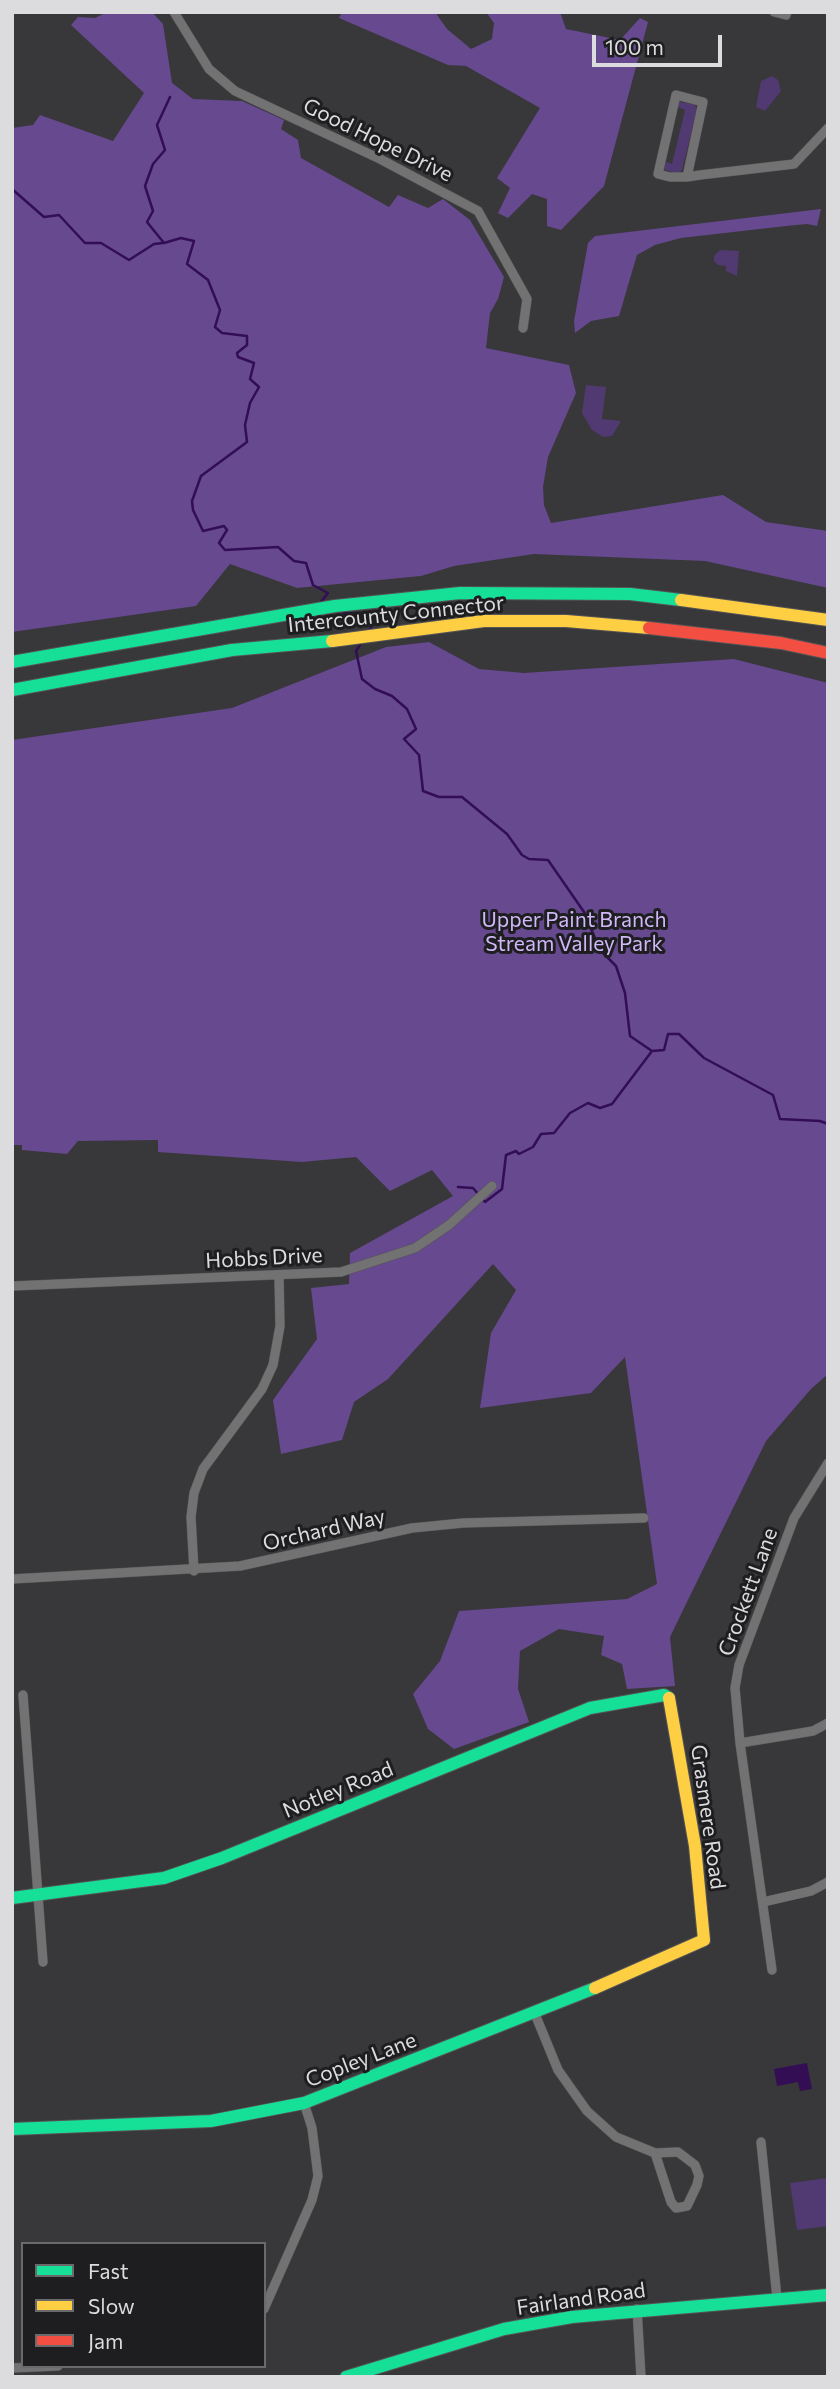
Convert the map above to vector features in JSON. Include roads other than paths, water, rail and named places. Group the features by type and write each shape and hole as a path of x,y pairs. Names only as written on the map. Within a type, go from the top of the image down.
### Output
{"main road":[{"name":"Intercounty Connector","path":"12,662 211,625 335,606 460,593 538,591 630,594 786,612 828,620"},
{"name":"Intercounty Connector","path":"12,690 232,650 361,638 484,621 566,621 628,626 781,643 828,653"},
{"name":"Notley Road","path":"12,1898 164,1878 234,1854 590,1708 664,1695 672,1700"},
{"name":"Grasmere Road","path":"672,1700 695,1846 704,1940"},
{"name":"Copley Lane","path":"12,2129 211,2121 304,2103 519,2017 535,2014 704,1940"},
{"name":"Fairland Road","path":"346,2377 504,2329 637,2309 828,2295"}],"street":[{"name":"Good Hope Drive","path":"174,12 209,69 235,91 380,159 478,211 527,299 523,328"},
{"path":"774,12 786,15 787,12"},
{"path":"687,177 703,102 676,95 658,174 687,177 794,164 828,128"},
{"name":"Hobbs Drive","path":"12,1286 341,1272 415,1248 449,1225 492,1186"},
{"path":"194,1571 191,1517 194,1493 203,1469 262,1389 273,1365 280,1326 279,1276"},
{"name":"Crockett Lane","path":"772,1970 735,1709 739,1665 794,1518 805,1495 828,1463"},
{"name":"Orchard Way","path":"12,1579 194,1571 278,1560 412,1528 463,1523 644,1518"},
{"path":"23,1695 44,1962"},
{"path":"740,1743 813,1731 828,1723"},
{"path":"763,1902 811,1891 828,1882"},
{"path":"535,2014 558,2070 587,2111 616,2137 655,2153 678,2152 695,2165 699,2176 687,2206 676,2208 671,2202 655,2153"},
{"path":"266,2305 313,2200 318,2176 313,2128 304,2103"},
{"path":"761,2142 778,2298"},
{"path":"637,2309 641,2377"}],"waterway":[{"path":"170,97 157,125 165,150 153,164 145,186 153,211 147,222 164,243 181,238 194,241 187,264 208,280 220,310 215,327 222,333 247,336 247,345 237,353 238,357 254,363 250,379 259,387 250,403 245,425 247,442 201,476 192,501 193,510 203,531 224,526 227,530 219,543 225,550 278,547 294,561 306,563 313,585 328,593 320,603"},
{"path":"12,189 44,217 59,215 85,243 101,243 129,260 154,244 163,243"},
{"path":"344,613 364,614 374,622 369,631"},
{"path":"360,645 356,651 362,679 375,689 392,696 407,709 416,729 404,739 419,755 423,791 439,797 462,797 507,834 522,855 529,859 548,860 584,912 600,950 616,966 625,993 630,1036 652,1051 664,1050 668,1034 679,1034 704,1058 773,1095 780,1119 820,1121 828,1124"},
{"path":"458,1187 473,1188 485,1202 502,1189 506,1155 516,1151 519,1154 533,1147 541,1134 554,1133 570,1113 588,1103 600,1108 612,1104 652,1051"}],"park label":[{"name":"Upper Paint Branch Stream Valley Park","path":"574,932"}]}
